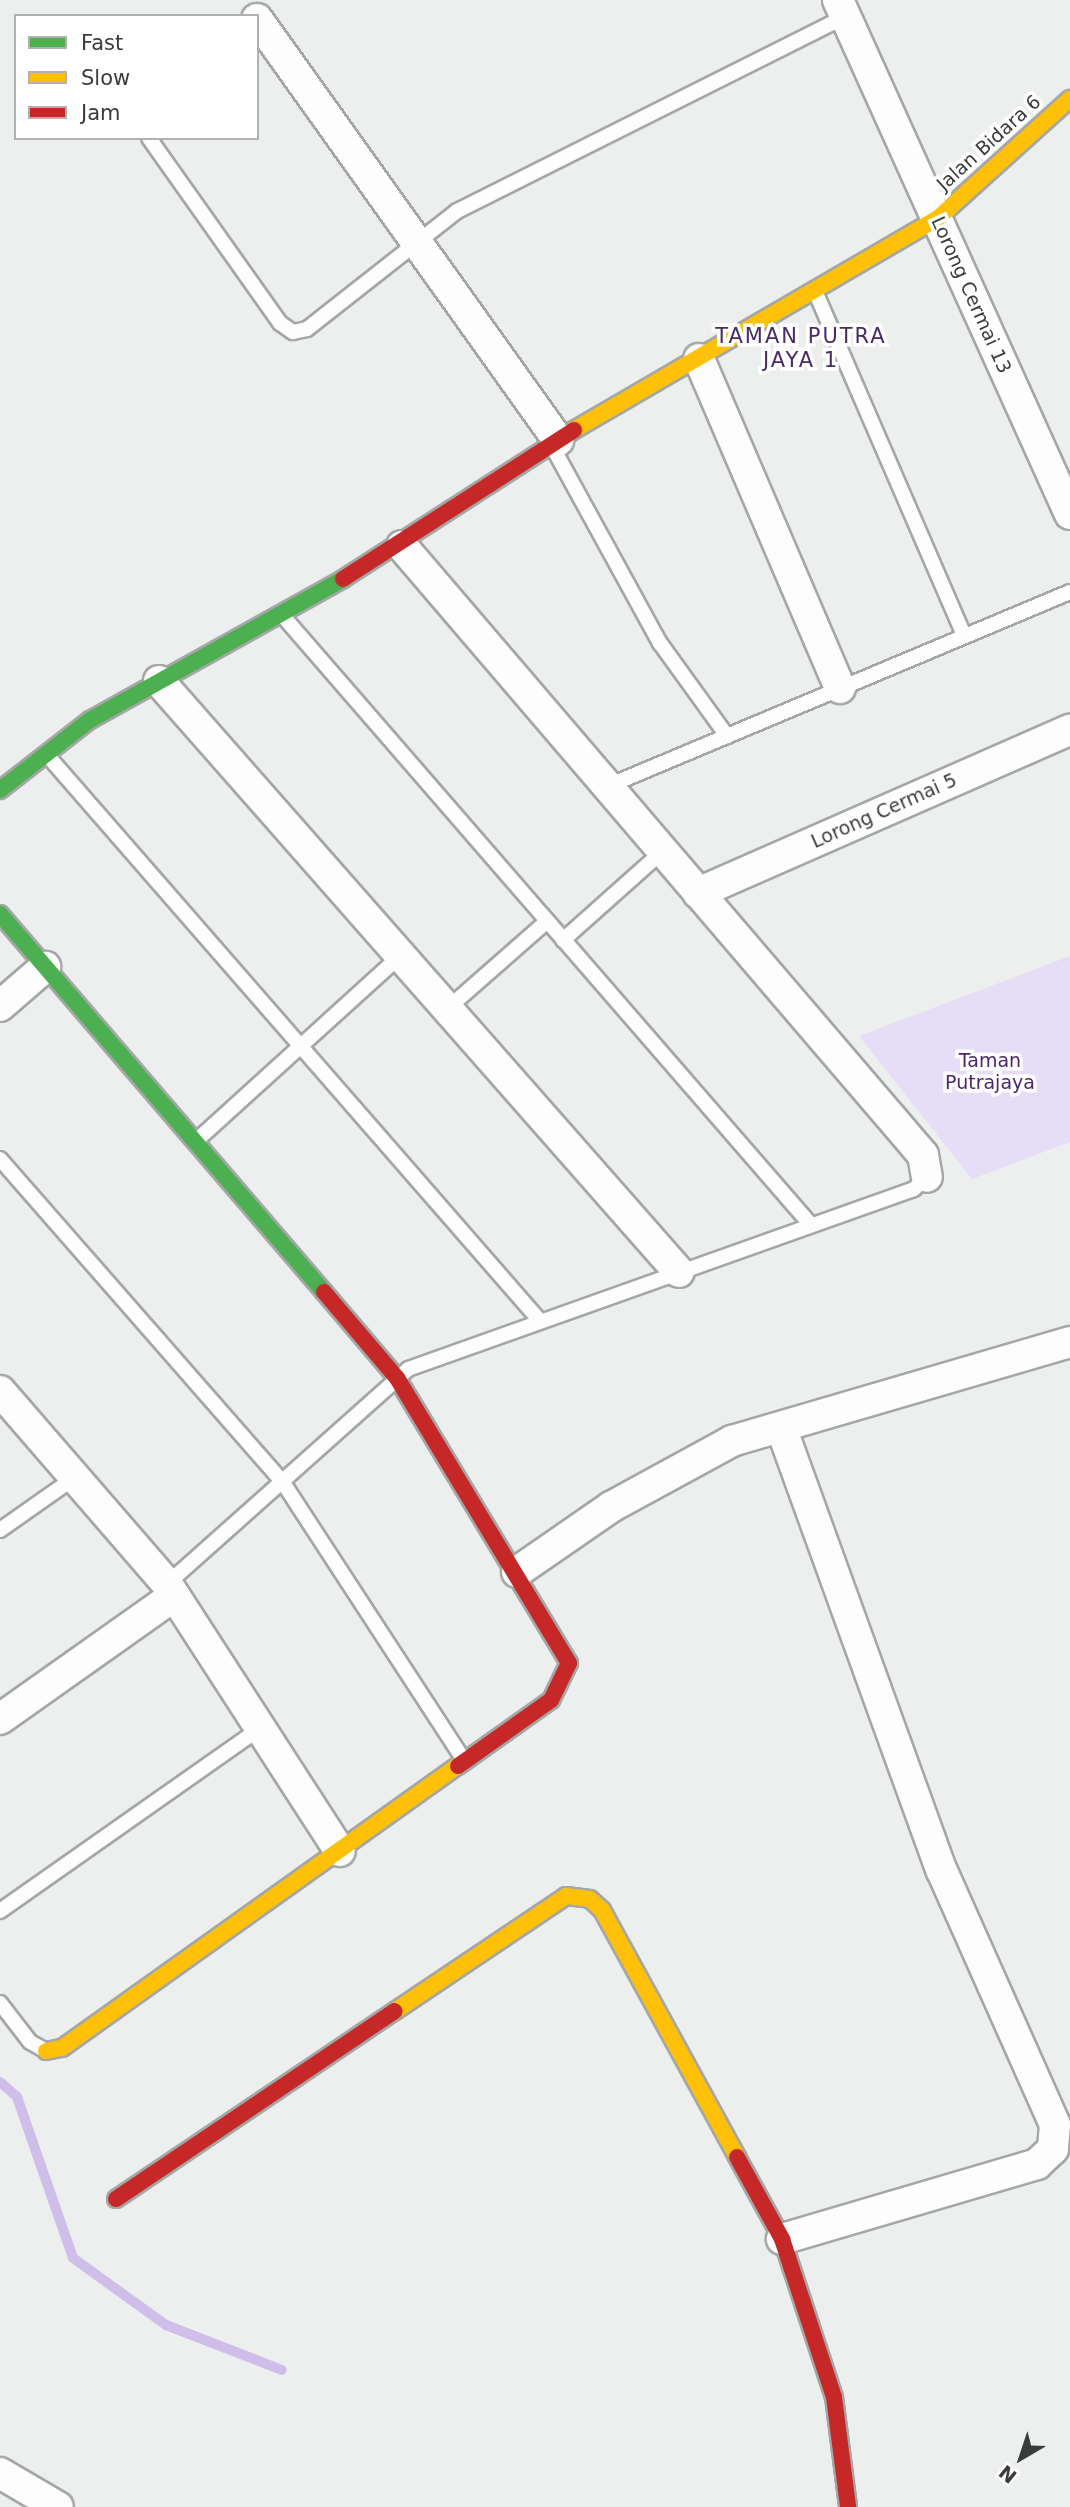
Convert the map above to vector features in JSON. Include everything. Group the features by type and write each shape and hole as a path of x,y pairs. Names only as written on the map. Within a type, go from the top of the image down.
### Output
{"street":[{"name":"Lorong Cermai 13","path":"842,8 1070,514"},
{"path":"259,22 420,245 555,442"},
{"name":"Jalan Bidara 6","path":"0,790 45,753 159,681 402,546 555,442 937,219 1070,99"},
{"path":"699,359 839,688"},
{"path":"402,546 923,1155 927,1177"},
{"path":"159,681 679,1272"},
{"name":"Lorong Cermai 5","path":"698,893 1070,730"},
{"path":"0,914 397,1378 563,1647 568,1675 551,1700 62,2048 46,2052"},
{"path":"0,1006 45,967"},
{"path":"517,1572 668,1473 732,1441 782,1430 1070,1342"},
{"path":"0,1391 171,1590 340,1851"},
{"path":"782,1430 942,1871 1055,2126 1053,2149 1037,2164 782,2239"},
{"path":"0,1719 171,1590"},
{"path":"116,2199 566,1896 580,1896 602,1910 782,2239 835,2397 848,2507"},
{"path":"0,2473 58,2507"}],"lane":[{"path":"150,140 279,323 293,332 307,329 420,245 457,211 842,8"},
{"path":"815,291 964,636"},
{"path":"555,442 660,643 727,736"},
{"path":"608,786 1070,592"},
{"path":"281,613 811,1225"},
{"path":"45,753 540,1321"},
{"path":"563,940 663,851"},
{"path":"447,1009 547,921"},
{"path":"195,1142 400,956"},
{"path":"0,1159 282,1481 465,1762"},
{"path":"171,1590 282,1481 397,1378 423,1362 914,1189 927,1177"},
{"path":"0,1530 74,1478"},
{"path":"0,1911 260,1728"},
{"path":"0,2003 30,2042 46,2052"}],"green space":[{"name":"Taman Putrajaya","path":"1070,956 1070,1142 972,1179 859,1036"}],"waterway":[{"path":"0,2082 17,2097 73,2258 166,2325 282,2370"}],"traffic: fast":[{"path":"0,790 90,720 343,579"},
{"path":"0,914 324,1292"}],"traffic: slow":[{"path":"574,430 937,219 1070,99"},
{"path":"46,2051 62,2048 458,1766"},
{"path":"395,2011 566,1896 590,1899 602,1910 737,2157"}],"traffic: jam":[{"path":"343,579 574,430"},
{"path":"324,1292 397,1378 569,1663 551,1700 458,1766"},
{"path":"116,2199 395,2011"},
{"path":"737,2157 782,2239 834,2397 848,2507"}],"district":[{"name":"TAMAN PUTRA JAYA 1","path":"801,348"}]}
